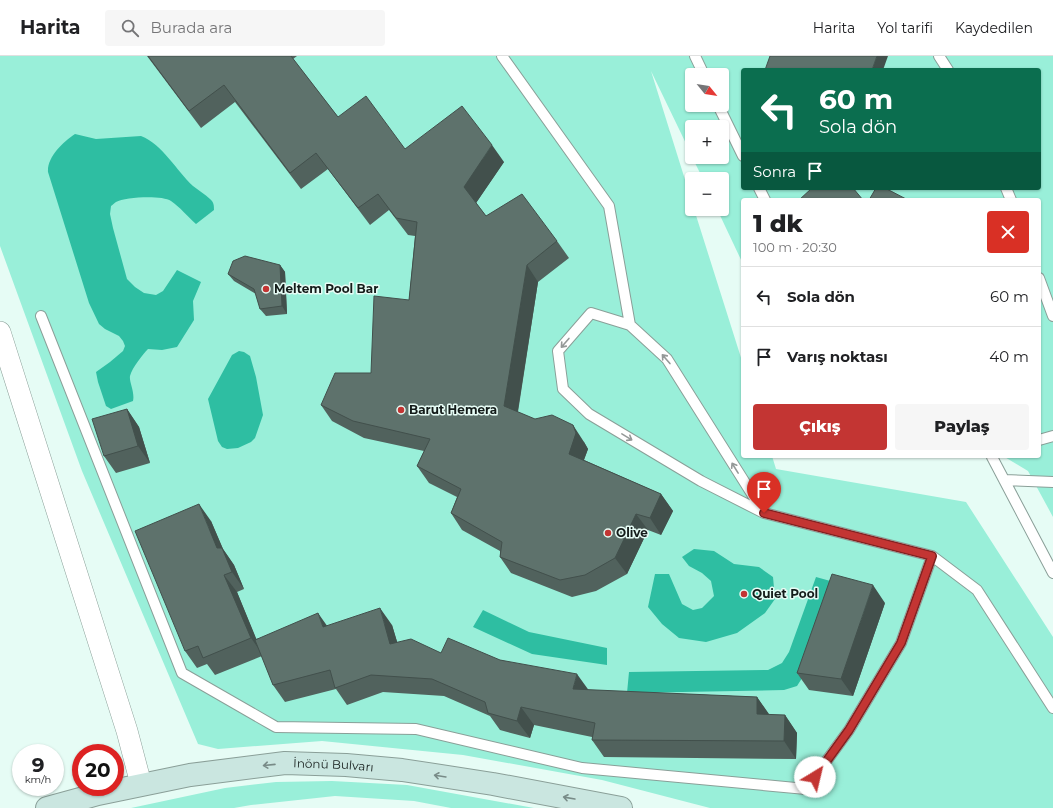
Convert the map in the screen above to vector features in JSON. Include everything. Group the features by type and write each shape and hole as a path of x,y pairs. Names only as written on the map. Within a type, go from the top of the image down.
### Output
{"main road":[{"name":"İnönü Bulvarı","path":"47,808 141,784 190,775 285,763 346,765 402,770 492,784 621,808"}],"street":[{"path":"0,332 127,731 141,784"}],"lane":[{"path":"502,56 609,206 630,325"},
{"path":"695,56 701,68"},
{"path":"939,56 947,68"},
{"path":"721,112 741,152"},
{"path":"1041,283 1053,316"},
{"path":"764,513 667,359 630,325 591,313 558,351 563,389 589,414 701,480 764,513 932,556 977,590 1053,708"},
{"path":"41,316 182,673 276,727 416,730 582,768 806,789 849,730 901,643 932,556"},
{"path":"1041,439 1053,436"},
{"path":"992,458 1053,573"},
{"path":"1004,480 1053,482"}],"shaded area":[{"name":"Barut Hemera","path":"0,56 1053,56 1053,517 1028,471 1006,458 1041,458 1041,198 741,198 741,260 720,216 729,216 729,172 700,172 696,164 729,164 729,120 685,120 685,141 651,71 685,180 685,216 696,216 741,358 741,458 773,458 776,469 966,502 1053,637 1053,808 710,808 602,780 463,755 322,741 218,749 198,744 82,471 0,246"},
{"path":"75,134 96,139 141,136 149,140 163,152 193,186 211,200 214,206 214,210 196,224 178,206 166,199 152,197 127,199 115,202 111,206 110,214 113,228 127,279 135,287 144,293 156,295 163,291 177,270 201,282 193,301 194,320 177,347 162,350 148,349 135,365 130,376 133,401 111,409 106,406 96,372 123,351 125,346 119,336 105,329 99,324 89,303 48,172 48,166 53,155"},
{"path":"239,351 250,356 256,377 263,415 255,438 251,442 238,448 227,449 222,447 218,441 208,399 232,355"},
{"name":"Quiet Pool","path":"694,549 714,551 734,564 759,567 773,577 775,599 765,613 737,633 706,642 679,638 662,624 648,607 655,574 669,574 682,604 693,610 702,608 714,596 711,581 702,573 689,566 682,557"},
{"path":"816,577 834,582 804,675 797,686 784,690 627,693 629,672 768,670 782,663 789,652"},
{"path":"483,610 529,632 607,648 607,665 532,654 473,627"},
{"path":"332,781 407,785 534,808 451,808 414,801 335,796 234,808 131,808 225,788 276,782"}],"building":[{"path":"148,56 291,56 338,117 366,96 405,149 462,106 492,145 464,187 486,216 522,194 557,241 527,265 504,406 535,419 552,415 573,425 576,433 569,454 661,494 650,518 636,514 615,558 585,575 560,580 500,557 502,542 451,513 461,489 417,466 430,439 353,421 321,405 335,373 371,373 374,296 409,300 417,222 396,218 378,194 358,208 316,153 290,173 224,85 189,111"},
{"path":"770,56 877,56 873,68 766,68"},
{"path":"810,190 855,190 861,198 801,198"},
{"path":"875,190 889,190 904,198 870,198"},
{"name":"Meltem Pool Bar","path":"245,256 280,265 282,306 260,309 254,289 228,274 233,261"},
{"path":"127,409 138,446 104,456 92,419"},
{"path":"199,504 217,548 222,548 232,572 224,575 251,638 203,658 198,646 185,651 135,531"},
{"path":"832,574 873,585 841,679 797,673"},
{"path":"380,608 390,644 411,639 441,653 448,638 500,660 577,674 573,689 757,697 757,714 785,715 784,741 592,740 595,723 521,707 517,721 488,713 485,702 432,679 371,675 335,688 330,670 273,685 255,640 318,613 323,627"}],"place":[{"name":"Meltem Pool Bar","path":"266,289"},
{"name":"Barut Hemera","path":"401,410"},
{"name":"Olive","path":"608,533"},
{"name":"Quiet Pool","path":"744,594"}],"route":[{"path":"764,513 932,556 901,643 849,730 815,777"}]}
